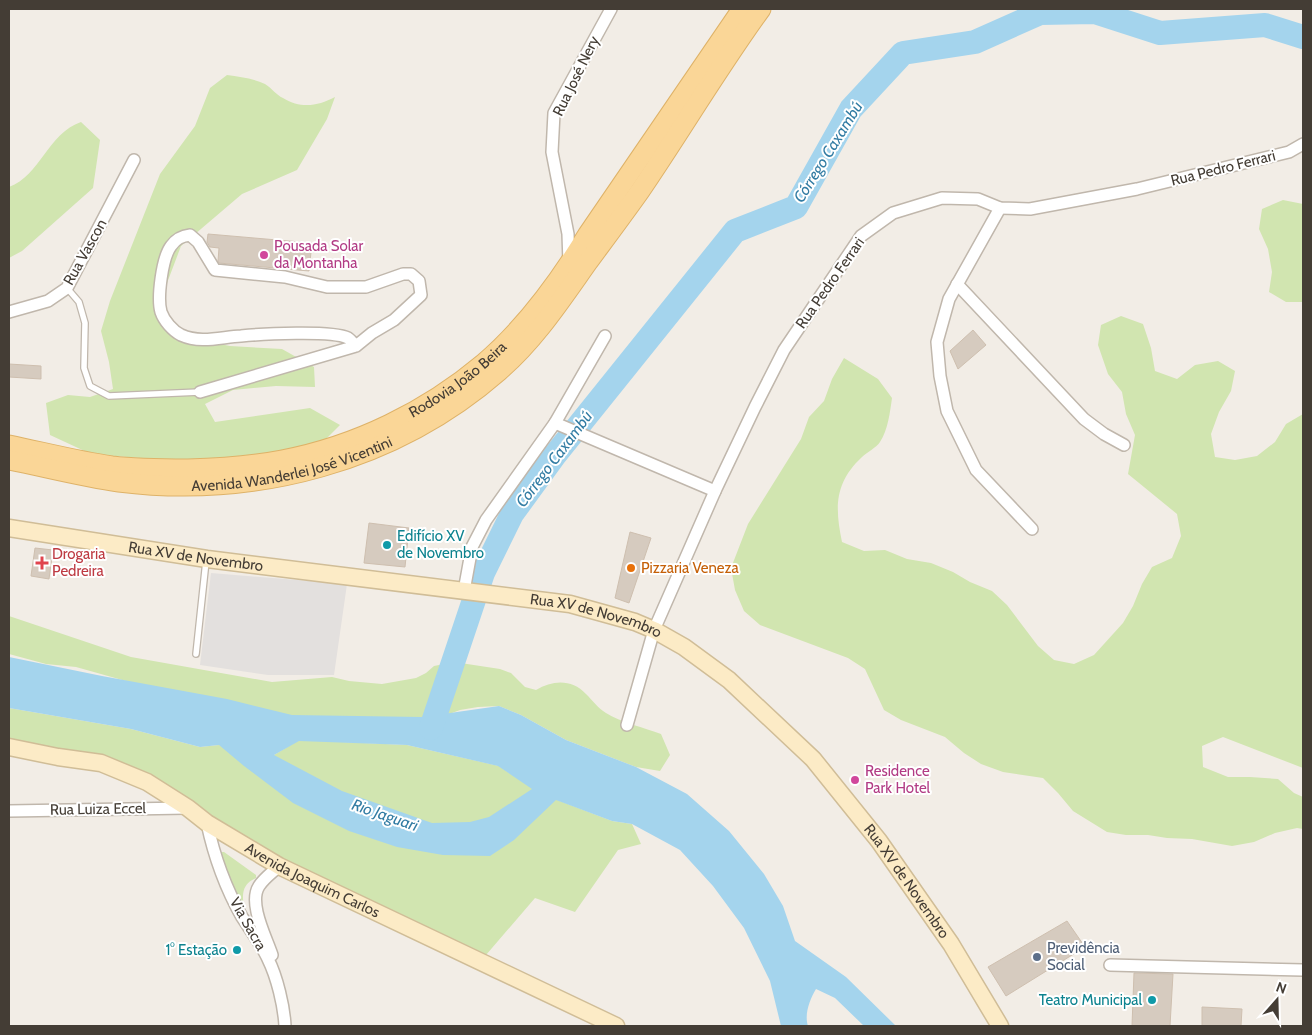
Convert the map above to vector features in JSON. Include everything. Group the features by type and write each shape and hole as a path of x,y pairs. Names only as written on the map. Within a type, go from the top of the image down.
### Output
{"main road":[{"name":"Rodovia João Beira","path":"9,445 112,466 162,469 217,468 282,460 320,451 391,424 433,401 485,363 524,323 569,264 742,9"},
{"name":"Avenida Wanderlei José Vicentini","path":"9,460 118,482 219,486 284,477 359,455 402,437 432,420 500,371 538,332 639,192 761,9"},
{"name":"Rua XV de Novembro","path":"9,528 207,559 570,604 635,622 654,630 684,647 729,680 813,759 880,841 951,944 1000,1026"},
{"name":"Avenida Joaquim Carlos","path":"9,747 101,763 147,782 188,808 207,824 279,866 616,1026"}],"street":[{"name":"Rua José Nery","path":"569,264 568,234 552,152 554,113 611,9"},
{"name":"Rua Pedro Ferrari","path":"627,725 654,630 715,491 784,350 861,236 893,213 942,198 978,199 1000,208 1030,209 1127,191 1289,152 1303,144"},
{"name":"Rua Vascon","path":"9,312 48,300 67,288 134,160"},
{"path":"1000,208 949,299 937,342 940,376 947,411 976,470 1032,529"},
{"path":"200,392 356,346 372,333 394,320 421,295 419,281 411,274 403,274 366,287 328,287 285,277 215,270 198,242 190,234 180,236 170,247 160,278 161,312 167,323 181,334 207,340 241,336 297,334 337,336 348,338 356,346"},
{"path":"957,284 1084,419 1104,434 1124,445"},
{"path":"466,591 472,547 486,520 560,425 604,336"},
{"path":"560,425 715,491"},
{"name":"Rua Luiza Eccel","path":"9,811 188,808"},
{"name":"Via Sacra","path":"207,824 213,853 222,875 242,917 270,957 290,1013 292,1026"},
{"name":"Via Sacra","path":"279,866 259,886 254,897 285,1013 285,1026"},
{"path":"1110,965 1303,970"}],"lane":[{"path":"67,288 79,302 85,323 84,368 90,386 109,396 200,392"},
{"path":"196,654 207,559"}],"green space":[{"path":"227,75 260,82 281,97 296,104 316,104 335,97 327,119 297,170 242,194 181,246 164,291 159,319 180,336 230,346 282,349 314,367 315,387 276,386 233,390 205,404 215,422 310,408 340,425 308,457 224,465 91,454 50,435 46,403 68,395 90,397 113,389 109,362 101,331 110,301 160,174 195,126 210,88"},
{"path":"81,122 100,140 93,188 22,251 9,258 9,187 20,182 29,174 60,135"},
{"path":"1283,200 1303,204 1303,302 1286,302 1269,292 1272,272 1268,249 1259,229 1262,209"},
{"path":"1121,316 1143,324 1151,348 1155,371 1177,379 1195,365 1218,361 1235,371 1231,391 1219,412 1211,434 1215,457 1235,460 1257,456 1275,442 1286,424 1303,414 1303,768 1223,737 1202,746 1203,767 1228,777 1278,779 1294,793 1303,797 1303,829 1297,828 1275,833 1254,842 1232,846 1192,839 1107,832 1073,811 1043,778 1003,772 981,764 945,737 901,720 884,710 865,669 848,658 760,625 744,611 735,590 731,568 748,524 801,439 809,417 824,401 832,379 844,358 878,379 892,398 883,437 853,467 846,476 842,486 839,496 838,518 842,542 864,551 885,550 907,559 931,563 992,591 1007,605 1038,646 1054,660 1074,664 1094,655 1123,623 1152,567 1172,558 1181,536 1177,514 1128,474 1135,435 1126,414 1122,392 1108,374 1098,345 1101,325"},
{"path":"9,616 131,657 272,682 332,677 349,681 382,684 416,678 434,666 454,662 500,669 511,673 525,687 536,690 556,683 569,684 581,689 606,713 625,722 661,734 670,755 660,771 636,767 566,740 521,715 499,706 460,710 428,722 291,723 165,692 76,667 46,664 9,654"},
{"path":"9,708 131,729 200,747 219,745 274,755 299,740 407,745 499,766 539,793 612,821 632,824 641,844 618,850 575,912 535,898 486,955 271,859 170,792 9,742"},
{"path":"220,852 224,852 256,875 256,878 248,883 244,890 244,907 242,908 218,858"}],"shaded area":[{"path":"211,573 347,584 334,675 268,675 200,665"}],"water":[{"name":"Rio Jaguari","path":"9,657 227,699 292,715 422,717 499,706 521,715 566,740 636,767 687,794 729,831 764,874 783,906 795,941 846,977 896,1026 864,1026 835,998 816,989 808,1007 808,1026 781,1026 770,981 744,928 713,886 680,850 632,824 612,821 556,800 514,840 490,856 443,855 397,847 349,831 293,803 219,745 200,747 131,729 9,708","holes":["299,741 407,745 498,766 532,789 489,817 470,822 432,823 342,791 274,755"]}],"building":[{"name":"Pousada Solar da Montanha","path":"208,234 312,243 309,271 219,263 219,248 210,247 207,242"},
{"path":"973,330 986,345 958,369 950,351"},
{"path":"9,364 41,366 41,379 9,377"},
{"name":"Edifício XV de Novembro","path":"369,523 409,528 405,567 364,563"},
{"name":"Pizzaria Veneza","path":"630,532 651,538 629,603 615,598"},
{"name":"Drogaria Pedreira","path":"35,548 53,550 49,579 31,576"},
{"name":"Previdência Social","path":"1067,921 1085,947 1006,996 988,967"},
{"name":"Teatro Municipal","path":"1134,973 1173,974 1170,1026 1132,1026"},
{"path":"1202,1007 1242,1009 1241,1026 1202,1026"}],"waterway":[{"name":"Córrego Caxambú","path":"431,728 483,573 512,514 555,455 735,231 796,207 851,109 903,53 975,42 1040,13 1095,12 1160,33 1265,25 1303,37"}],"place":[{"name":"Pousada Solar da Montanha","path":"264,255"},
{"name":"Edifício XV de Novembro","path":"387,545"},
{"name":"Drogaria Pedreira","path":"42,563"},
{"name":"Pizzaria Veneza","path":"631,568"},
{"name":"Residence Park Hotel","path":"855,780"},
{"name":"1° Estação","path":"237,950"},
{"name":"Previdência Social","path":"1037,957"},
{"name":"Teatro Municipal","path":"1152,1000"}]}
